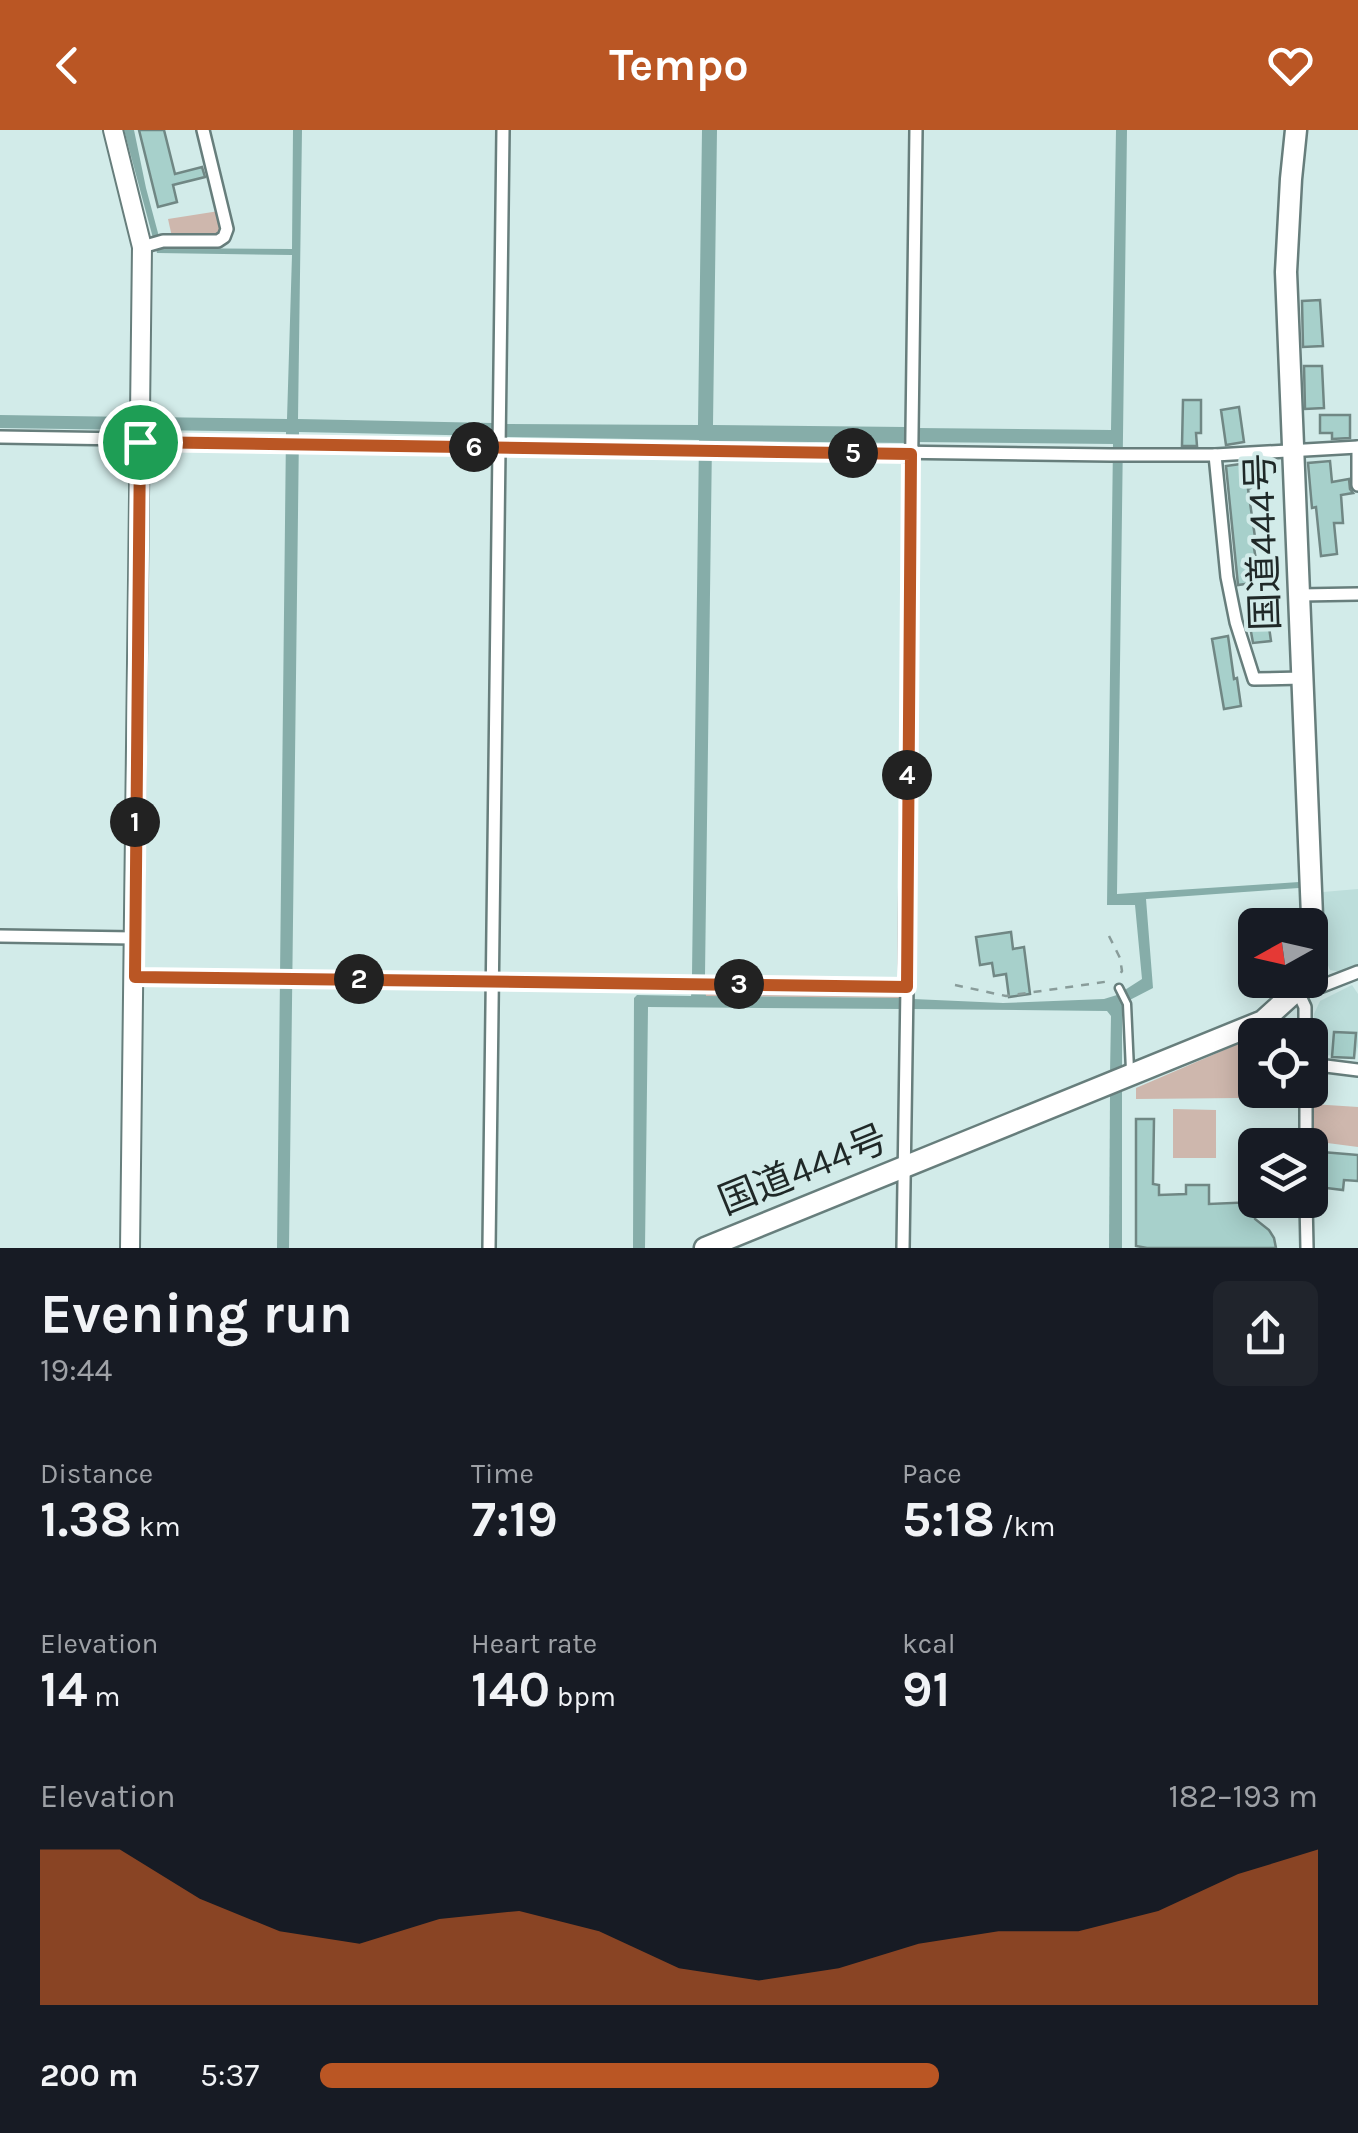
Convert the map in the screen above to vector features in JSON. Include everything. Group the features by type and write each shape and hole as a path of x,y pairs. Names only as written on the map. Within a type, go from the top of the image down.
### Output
{"highway":[{"name":"国道444号","path":"1296,130 1286,272 1312,908"},
{"name":"国道444号","path":"705,1248 1263,1021 1286,998"}],"street":[{"path":"113,130 152,244 140,442 130,1248"},
{"path":"152,244 224,237 227,229 203,130"},
{"path":"489,1248 503,130"},
{"path":"903,1248 916,130"},
{"path":"0,437 911,454 1215,455 1358,447 1358,485"},
{"path":"1215,455 1227,577 1254,679 1303,678"},
{"path":"1300,594 1358,594"},
{"path":"0,936 134,938"},
{"path":"1328,984 1358,972"},
{"path":"135,977 907,987"},
{"path":"1328,1066 1358,1070"},
{"path":"1306,1218 1306,1248"}],"lane":[{"path":"1118,984 1127,1004 1128,1062 1132,1074"}],"path":[{"path":"955,986 1006,996 1118,984 1122,972 1120,958 1109,936"}],"shaded area":[{"path":"124,130 134,130 162,248 292,249 293,130 302,130 298,419 493,423 494,436 299,432 289,1248 277,1248 286,432 149,430 149,417 287,419 292,255 157,253"},
{"path":"702,130 717,130 713,425 905,427 907,443 712,441 705,975 692,975 699,440 504,437 504,424 698,425"},
{"path":"1116,130 1127,130 1117,894 1299,882 1299,888 1146,899 1153,988 1122,1004 1122,1070 1110,1074 1111,1016 1107,1011 913,1009 913,999 1003,1003 1104,999 1142,979 1135,905 1107,905 1113,444 916,442 917,428 1111,430"},
{"path":"219,211 224,227 218,237 172,237 168,219"},
{"path":"0,415 133,417 133,430 0,428"},
{"path":"1358,889 1358,967 1347,973 1330,970 1328,965 1328,908 1323,908 1323,892"},
{"path":"1352,985 1358,994 1355,1059 1328,1055 1328,1018 1314,1018 1320,1001"},
{"path":"692,988 705,989 706,996 901,998 901,1009 648,1007 645,1248 633,1248 634,998 691,996"},
{"path":"705,989 899,992 901,998 705,996"},
{"path":"1238,1044 1238,1098 1136,1099 1136,1088"},
{"path":"1122,1091 1122,1248 1109,1248 1110,1096"},
{"path":"1358,1107 1358,1147 1328,1143 1328,1128 1312,1128 1312,1108"},
{"path":"1173,1109 1216,1110 1216,1158 1173,1158"}],"building":[{"path":"139,130 164,130 175,174 202,167 205,177 173,185 177,202 158,207"},
{"path":"1320,300 1323,346 1303,347 1302,301"},
{"path":"1304,366 1322,366 1324,408 1305,409"},
{"path":"1183,400 1201,400 1197,446 1182,446"},
{"path":"1239,407 1244,442 1226,445 1221,410"},
{"path":"1320,415 1350,415 1350,438 1332,439 1332,433 1320,433"},
{"path":"1330,461 1332,482 1349,479 1353,493 1341,495 1343,523 1334,523 1337,554 1321,556 1308,463"},
{"path":"1248,463 1252,537 1260,582 1238,585 1226,466"},
{"path":"1267,613 1271,641 1253,643 1248,615"},
{"path":"1228,636 1241,706 1224,709 1212,639"},
{"path":"1011,932 1013,949 1024,947 1030,994 1009,997 1006,974 994,976 992,963 980,965 976,937"},
{"path":"1334,1032 1356,1033 1354,1058 1332,1057"},
{"path":"1136,1119 1154,1119 1153,1184 1159,1185 1159,1195 1186,1194 1186,1185 1209,1185 1209,1204 1238,1203 1238,1218 1255,1218 1269,1230 1276,1248 1147,1248 1136,1246"},
{"path":"1328,1152 1358,1155 1358,1181 1344,1180 1343,1190 1328,1188"}],"route":[{"path":"140,442 911,454 907,987 135,977 140,442"}]}
